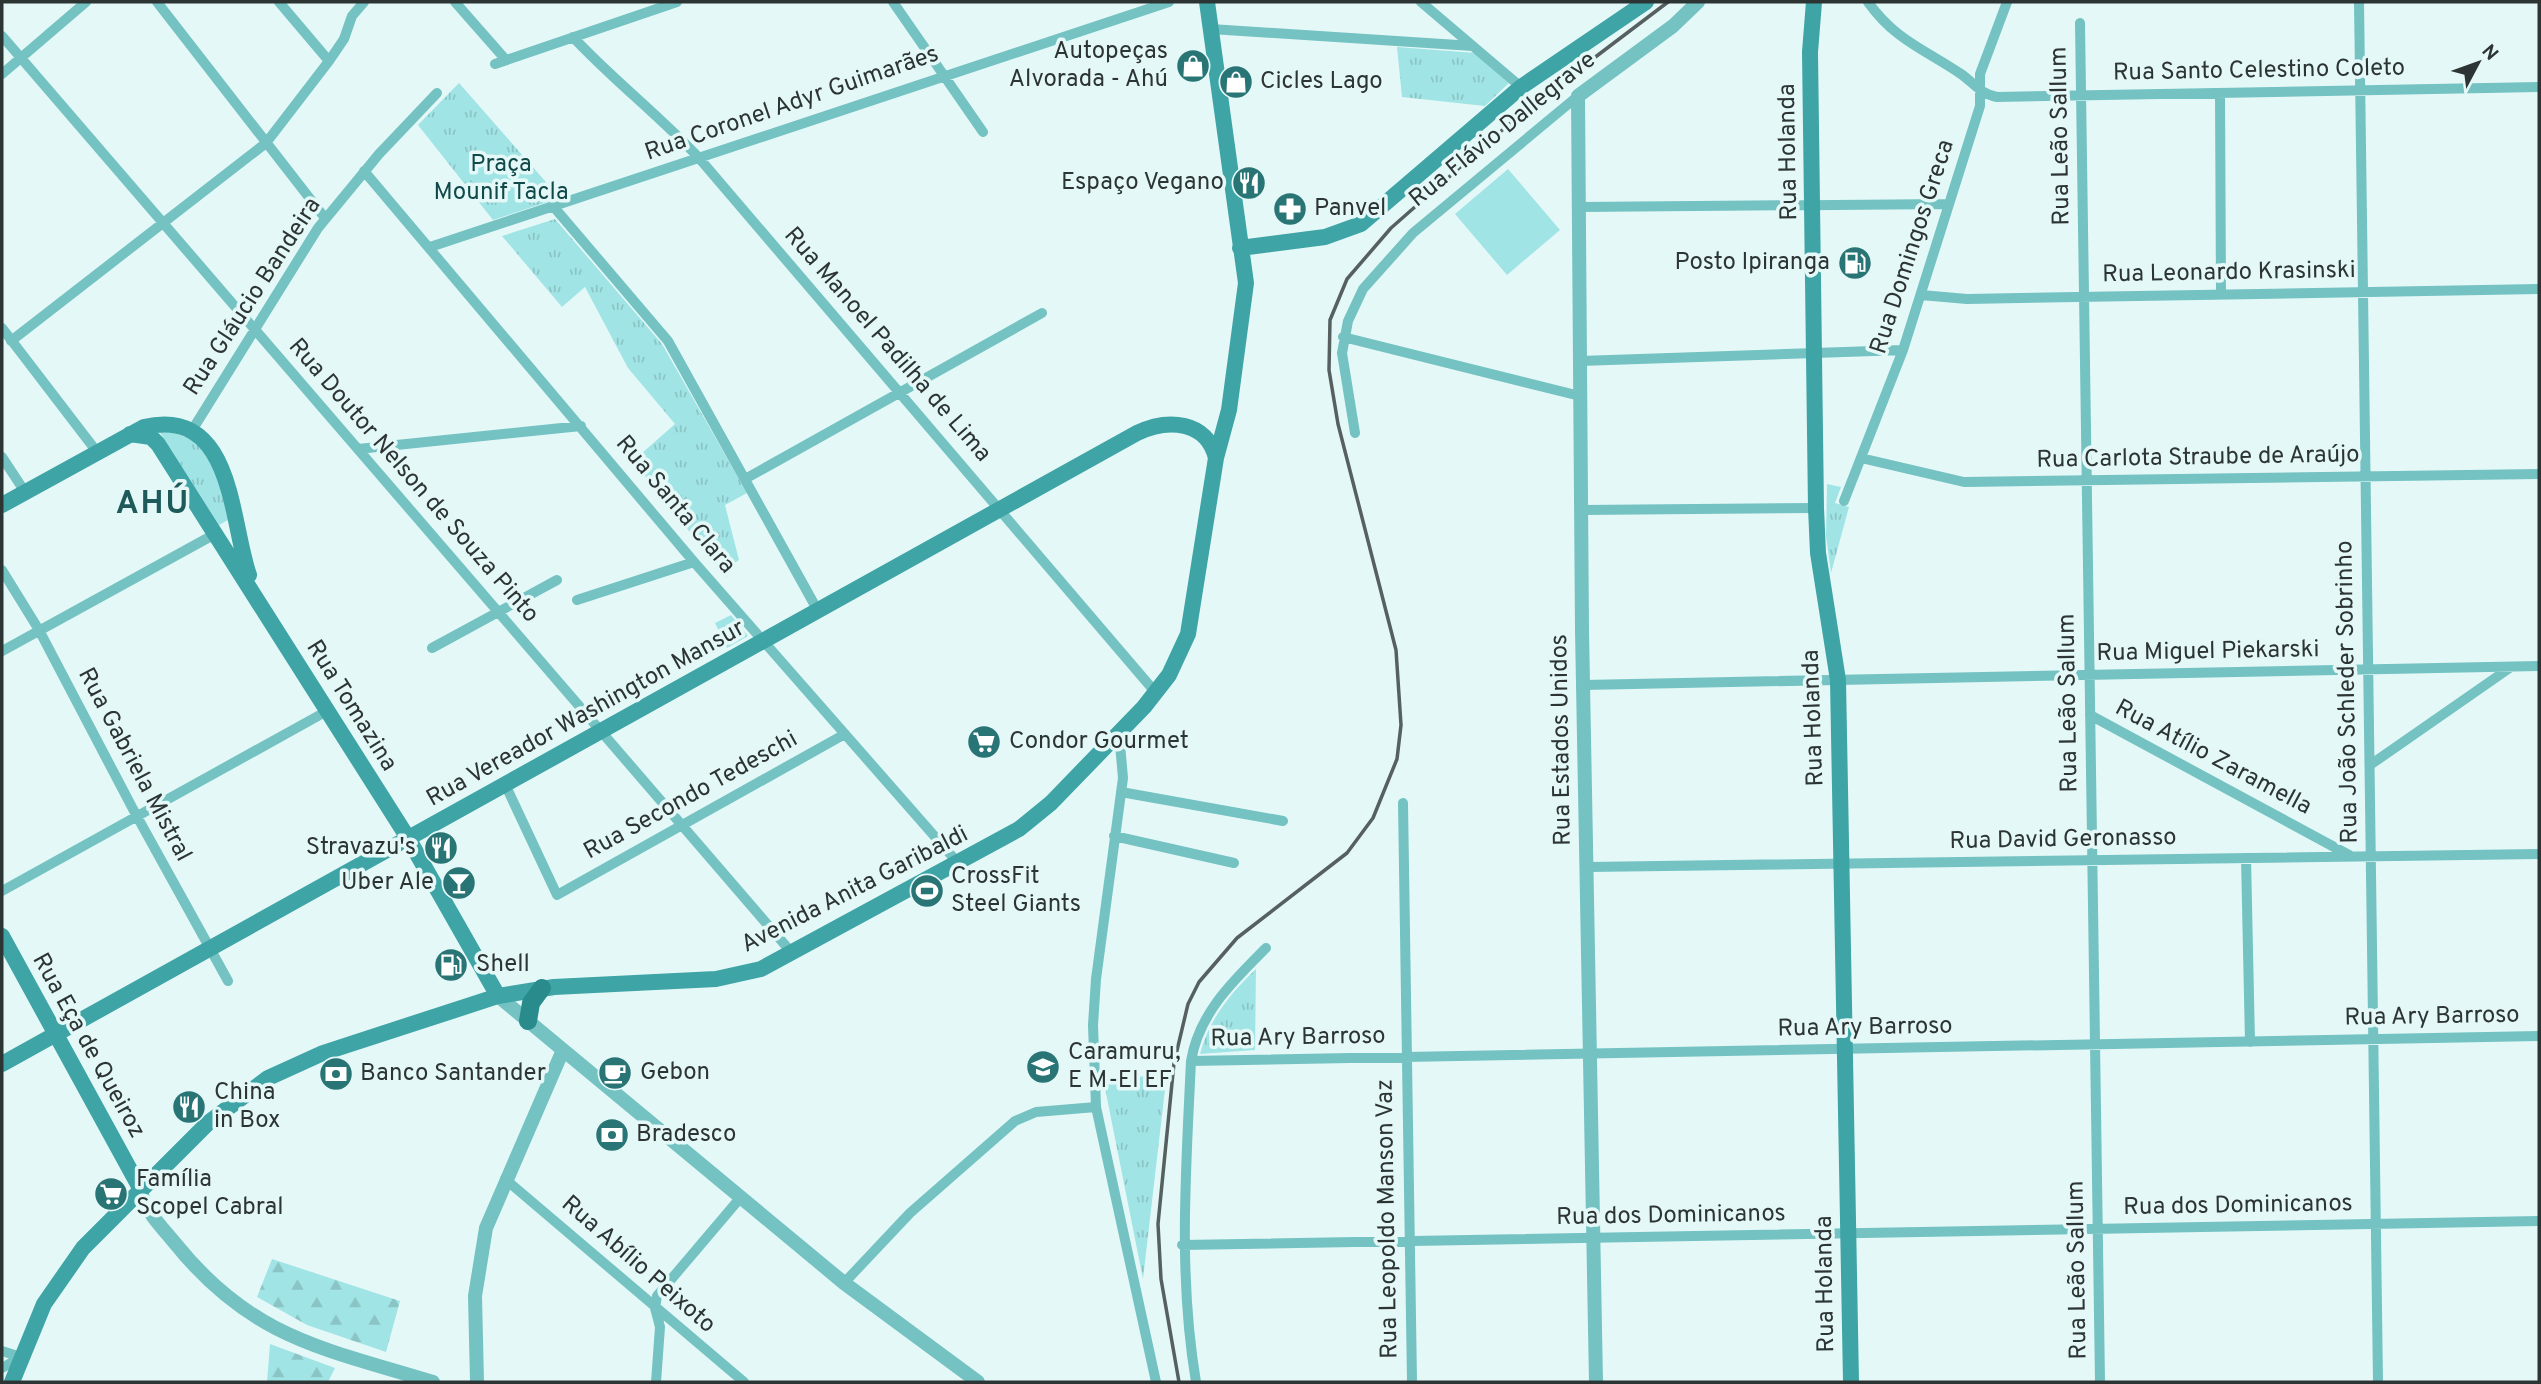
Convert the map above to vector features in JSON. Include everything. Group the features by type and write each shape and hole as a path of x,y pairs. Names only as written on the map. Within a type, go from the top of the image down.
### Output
{"main road":[{"name":"Avenida Anita Garibaldi","path":"12,1382 38,1316 83,1248 140,1188 208,1123 248,1091 286,1068 498,996 542,988 716,979 761,968 1008,835 1041,812 1156,693 1176,664 1188,634 1216,458 1228,410 1246,282 1208,2"},
{"name":"Rua Flávio Dallegrave","path":"1608,25 1630,2"},
{"name":"Rua Flávio Dallegrave","path":"1240,248 1325,237 1361,224 1521,87 1608,25 1646,2"},
{"name":"Rua Holanda","path":"1804,2 1810,52"},
{"name":"Rua Holanda","path":"1814,2 1810,52 1816,508 1818,552 1838,680 1851,1382"},
{"name":"Avenida Anita Garibaldi","path":"1197,429 1212,423 1217,414 1240,248"},
{"path":"2,505 130,434 156,424 191,432"},
{"name":"Rua Vereador Washington Mansur","path":"2,1064 1149,428 1169,424 1197,429"},
{"path":"1197,429 1210,441 1216,458"},
{"name":"Rua Tomazina","path":"191,432 220,461 229,486 234,518 251,580 271,622"},
{"name":"Rua Tomazina","path":"130,434 151,437 158,444 408,838 498,996"},
{"path":"215,534 234,518"},
{"name":"Rua Eça de Queiroz","path":"2,936 140,1188"},
{"path":"528,1021 531,1003 542,988"}],"street":[{"path":"2,74 86,2"},
{"path":"157,2 325,218"},
{"path":"279,2 329,61"},
{"path":"12,341 266,143 329,61 344,39 352,16 363,2"},
{"path":"455,2 506,60"},
{"path":"495,64 677,2"},
{"path":"893,2 983,132"},
{"name":"Rua Coronel Adyr Guimarães","path":"430,247 1169,2"},
{"path":"1421,2 1521,87"},
{"name":"Rua Flávio Dallegrave","path":"1354,433 1343,373 1343,337 1358,298 1394,251 1578,96 1673,26 1698,2"},
{"path":"1868,2 1896,35 1960,74 1980,92"},
{"name":"Rua Domingos Greca","path":"1844,501 1903,351 1980,106 1980,74 2007,2"},
{"name":"Rua João Schleder Sobrinho","path":"2359,2 2378,1382"},
{"name":"Rua Leão Sallum","path":"2080,23 2100,1382"},
{"path":"1211,29 1474,46"},
{"name":"Rua Doutor Nelson de Souza Pinto","path":"2,36 792,953"},
{"name":"Rua Manoel Padilha de Lima","path":"573,37 616,82 670,128 699,158 1156,693"},
{"name":"Rua Santo Celestino Coleto","path":"1980,92 1997,97 2539,87"},
{"name":"Rua Gláucio Bandeira","path":"191,432 325,218 364,171 437,93"},
{"path":"2220,93 2221,295"},
{"name":"Rua Estados Unidos","path":"1578,96 1583,685 1596,1382"},
{"name":"Rua Santa Clara","path":"364,171 694,562 958,863"},
{"path":"1579,207 1948,204"},
{"path":"553,206 668,341 818,611"},
{"name":"Rua Leonardo Krasinski","path":"1921,295 1967,299 2539,289"},
{"path":"745,479 1042,313"},
{"path":"2,328 97,452"},
{"path":"1343,337 1580,396"},
{"path":"1580,360 1903,351"},
{"path":"358,449 581,426"},
{"path":"2,457 25,492"},
{"name":"Rua Carlota Straube de Araújo","path":"1861,458 1948,481 2539,474"},
{"path":"1581,510 1816,508"},
{"path":"2,651 215,534"},
{"path":"577,600 694,562"},
{"name":"Rua Gabriela Mistral","path":"2,570 39,630 137,816 229,981"},
{"path":"432,648 557,580"},
{"name":"Rua Miguel Piekarski","path":"1583,685 2539,666"},
{"path":"2370,765 2511,667"},
{"path":"2,891 327,711"},
{"name":"Rua Atílio Zaramella","path":"2090,715 2352,857"},
{"path":"1119,733 1124,768 1096,979 1093,1025 1096,1107 1156,1382"},
{"name":"Rua Secondo Tedeschi","path":"505,785 557,895 845,734"},
{"path":"1121,792 1283,821"},
{"name":"Rua Leopoldo Manson Vaz","path":"1403,803 1412,1382"},
{"path":"1114,836 1234,863"},
{"name":"Rua David Geronasso","path":"1588,867 2539,855"},
{"path":"2246,858 2250,1042"},
{"path":"1196,1382 1186,1315 1182,1245 1191,1061 1199,1032 1219,998 1266,948"},
{"path":"498,996 844,1283 978,1382"},
{"name":"Rua Ary Barroso","path":"1191,1061 2539,1036"},
{"path":"477,1382 475,1318 478,1270 486,1227 563,1050"},
{"path":"844,1283 910,1213 1014,1121 1036,1112 1096,1107"},
{"name":"Rua Abílio Peixoto","path":"505,1179 744,1382"},
{"name":"Rua Eça de Queiroz","path":"140,1188 145,1206 183,1253 220,1293 239,1308 300,1341 433,1382"},
{"path":"656,1382 660,1327 655,1308 657,1296 741,1197"},
{"name":"Rua dos Dominicanos","path":"1182,1245 2539,1221"},
{"path":"2,1351 21,1357"},
{"path":"2,1368 21,1357"}],"green space":[{"path":"1397,47 1476,53 1509,83 1485,106 1402,97"},
{"name":"Praça Mounif Tacla","path":"459,83 560,198 493,220 418,125"},
{"path":"1508,169 1560,230 1507,275 1455,214"},
{"path":"555,219 662,344 747,493 725,505 739,560 733,564 726,577 633,461 675,424 628,368 585,287 562,307 502,236"},
{"path":"159,431 178,434 203,449 217,473 228,520 219,525"},
{"path":"1827,484 1841,487 1835,503 1849,507 1831,573 1826,536"},
{"path":"731,615 748,636 727,648 715,623"},
{"path":"1256,969 1255,1050 1200,1054 1215,1018"},
{"path":"1167,1072 1143,1279 1104,1083"},
{"path":"272,1259 400,1301 386,1352 307,1325 257,1297"},
{"path":"270,1344 335,1368 328,1382 267,1382"}],"railway":[{"path":"1179,1382 1161,1279 1158,1224 1174,1063 1188,1004 1199,982 1237,938 1347,853 1373,818 1397,759 1401,725 1396,650 1338,424 1329,370 1330,320 1347,279 1391,228 1524,111 1668,2"}],"place":[{"name":"Autopeças Alvorada - Ahú","path":"1193,66"},
{"name":"Cicles Lago","path":"1236,82"},
{"name":"Espaço Vegano","path":"1249,183"},
{"name":"Panvel","path":"1290,209"},
{"name":"Posto Ipiranga","path":"1855,263"},
{"name":"Condor Gourmet","path":"984,742"},
{"name":"Stravazu's","path":"441,848"},
{"name":"Uber Ale","path":"459,883"},
{"name":"CrossFit Steel Giants","path":"927,891"},
{"name":"Shell","path":"451,965"},
{"name":"Caramuru, E M-EI EF","path":"1043,1067"},
{"name":"Gebon","path":"615,1073"},
{"name":"Banco Santander","path":"336,1074"},
{"name":"China in Box","path":"189,1107"},
{"name":"Bradesco","path":"612,1135"},
{"name":"Família Scopel Cabral","path":"111,1194"}],"district":[{"name":"AHÚ","path":"153,505"}]}
